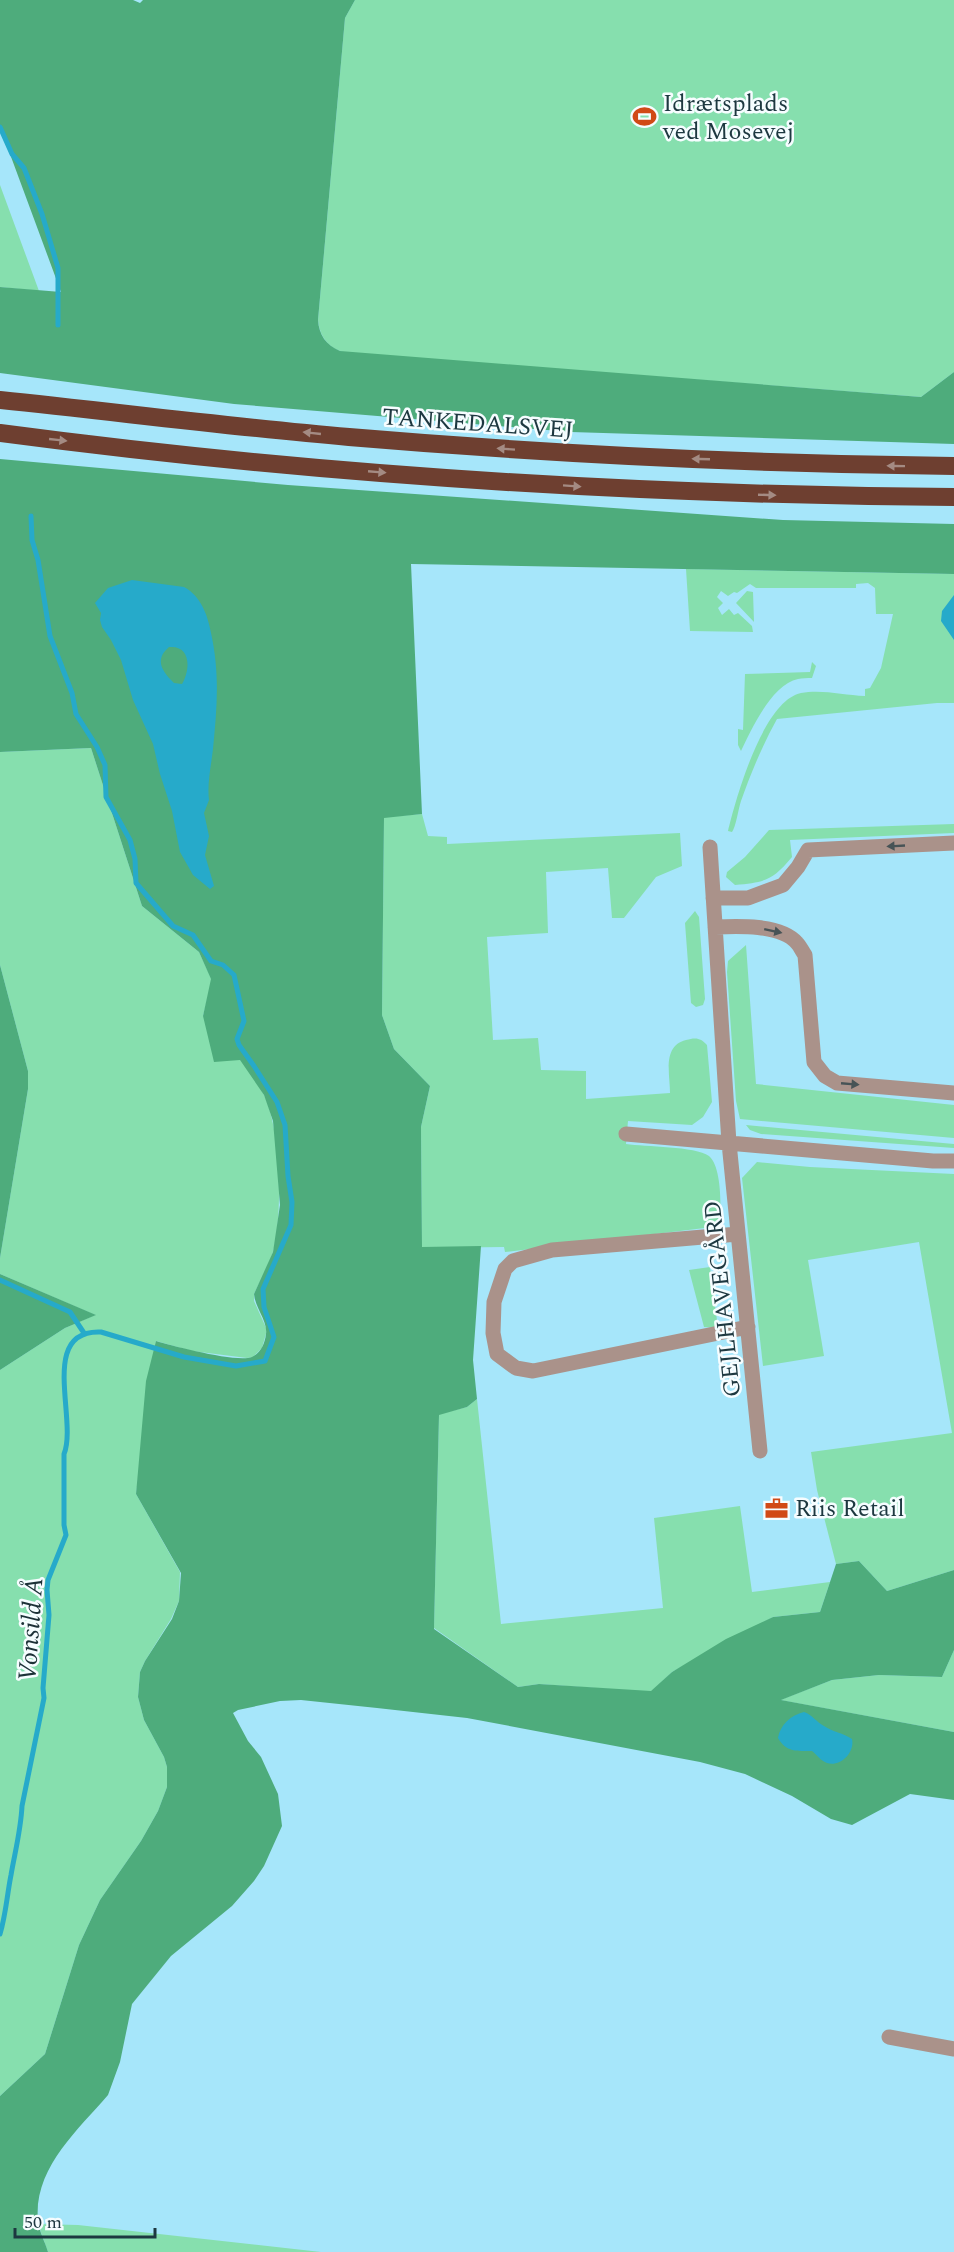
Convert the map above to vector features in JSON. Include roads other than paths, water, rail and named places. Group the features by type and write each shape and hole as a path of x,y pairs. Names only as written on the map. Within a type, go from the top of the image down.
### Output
{"highway":[{"name":"TANKEDALSVEJ","path":"0,400 347,437 576,454 840,465 954,466"},
{"path":"0,433 302,466 410,475 673,492 954,497"}],"street":[{"path":"713,898 748,898 783,885 808,850 954,843"},
{"name":"GEJLHAVEGÅRD","path":"710,847 729,1143 759,1451"},
{"path":"715,927 746,926 785,933 797,942 805,955 814,1062 825,1076 837,1083 954,1093"},
{"path":"626,1134 954,1161"},
{"path":"738,1234 552,1250 513,1261 506,1269 494,1302 493,1333 497,1354 516,1368 533,1371 748,1327"},
{"path":"889,2037 954,2049"}],"water":[{"path":"132,580 184,587 199,601 208,620 216,663 217,691 209,800 204,813 209,836 205,855 214,886 210,889 193,875 180,852 172,811 153,744 133,700 121,660 102,627 101,613 95,603 108,588","holes":["169,647 182,650 187,660 187,672 182,684 174,683 161,665 164,652"]},
{"path":"954,595 954,640 941,621 942,611"},
{"path":"804,1712 827,1728 852,1739 851,1749 842,1761 827,1763 812,1751 792,1750 781,1743 778,1738 784,1725 791,1718"}],"waterway":[{"path":"0,127 12,154 24,168 42,214 58,268 58,325"},
{"name":"Vonsild Å","path":"0,1934 22,1806 44,1698 49,1615 48,1580 66,1535 64,1525 64,1454 67,1439 65,1360 71,1345 82,1335 101,1332 184,1357 236,1366 265,1361 274,1337 264,1307 263,1289 291,1225 292,1202 285,1125 277,1102 237,1039 244,1021 234,975 223,965 211,961 193,935 173,926 136,883 135,859 130,840 106,797 105,765 97,747 76,714 72,693 50,636 38,560 32,540 31,516"},
{"path":"0,1280 70,1312 84,1333"}],"place":[{"name":"Idrætsplads ved Mosevej","path":"645,117"},
{"name":"Riis Retail","path":"777,1508"}]}
